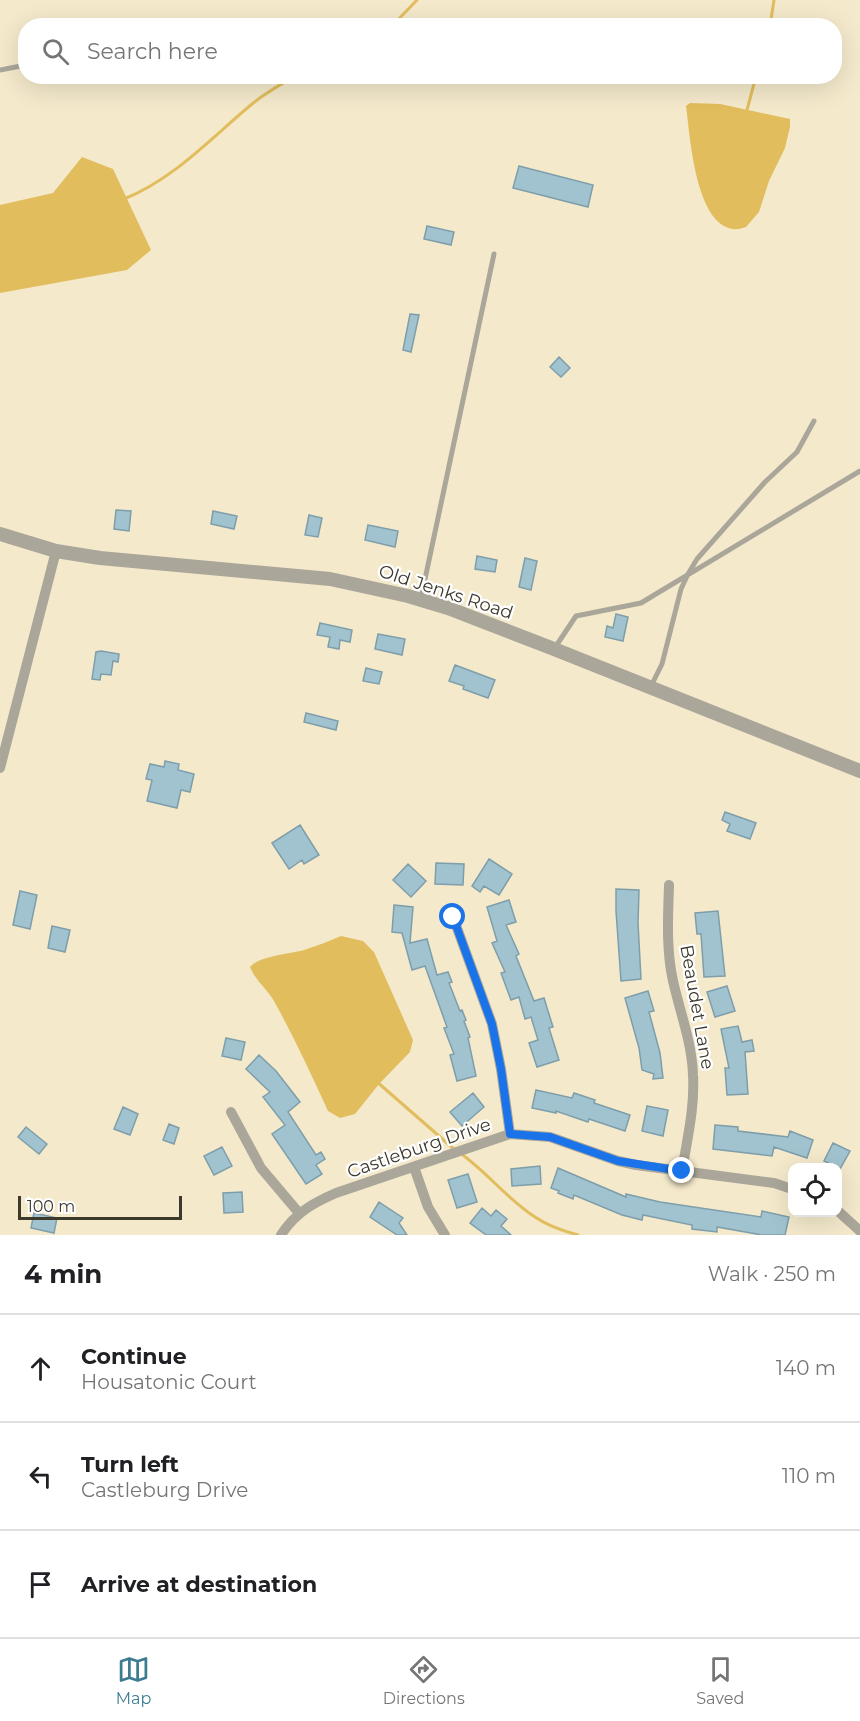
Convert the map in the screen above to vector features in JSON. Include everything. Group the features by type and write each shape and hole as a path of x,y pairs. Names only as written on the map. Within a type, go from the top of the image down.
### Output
{"street":[{"name":"Old Jenks Road","path":"0,534 56,551 100,558 330,579 372,586 421,599 554,649 860,771"},
{"path":"0,768 56,551"},
{"name":"Beaudet Lane","path":"669,885 667,933 669,962 691,1056 693,1074 692,1105 682,1171"},
{"path":"453,917 492,1024 510,1134"},
{"path":"231,1112 261,1168 299,1213"},
{"name":"Castleburg Drive","path":"281,1235 299,1213 315,1202 510,1134 550,1137 618,1161 774,1183 788,1188"},
{"path":"414,1167 428,1207 445,1235"},
{"path":"842,1215 860,1231"}],"lane":[{"path":"0,70 18,67"},
{"path":"421,599 494,254"},
{"path":"651,688 662,664 681,589 697,559 765,482 797,452 814,421"},
{"path":"554,649 576,616 641,603 860,471"}],"shaded area":[{"path":"690,103 720,104 790,119 785,148 769,181 759,212 746,227 735,229 720,223 710,212 702,196 693,156 686,106"},
{"path":"82,157 113,169 151,250 127,270 0,293 0,205 53,193"},
{"path":"341,936 363,941 374,952 413,1040 410,1052 379,1084 355,1114 340,1118 328,1111 281,1015 250,967 260,960 304,950"}],"building":[{"path":"519,166 593,185 588,207 513,188"},
{"path":"427,226 454,232 451,245 424,239"},
{"path":"410,314 419,315 411,352 403,350"},
{"path":"559,357 570,368 561,377 550,367"},
{"path":"116,510 131,511 129,531 114,529"},
{"path":"213,511 237,516 234,529 211,524"},
{"path":"309,515 322,518 318,537 305,535"},
{"path":"368,525 398,531 395,547 365,540"},
{"path":"477,556 497,560 495,572 475,569"},
{"path":"525,558 537,561 531,590 519,587"},
{"path":"616,614 628,617 623,641 605,637 607,626 613,628"},
{"path":"320,623 352,630 350,642 340,640 339,649 328,647 330,637 317,635"},
{"path":"378,634 405,639 402,655 375,649"},
{"path":"96,652 119,654 118,662 113,661 111,675 101,674 100,680 92,679"},
{"path":"455,665 495,680 488,698 449,681"},
{"path":"366,668 382,672 379,684 363,681"},
{"path":"306,713 338,721 336,730 304,722"},
{"path":"165,761 179,764 178,770 194,774 190,792 181,790 177,808 147,801 152,780 146,779 150,764 164,767"},
{"path":"725,812 756,823 750,839 727,831 730,824 722,820"},
{"path":"300,825 319,855 304,864 302,860 289,869 272,843"},
{"path":"489,859 512,874 499,895 484,886 480,892 472,886"},
{"path":"436,863 464,864 463,885 435,884"},
{"path":"408,864 426,881 411,897 393,880"},
{"path":"616,889 639,890 641,979 621,981"},
{"path":"20,891 37,895 30,929 13,925"},
{"path":"509,900 516,922 506,925 519,954 516,956 534,1001 544,998 553,1027 549,1028 559,1060 537,1067 529,1043 538,1040 531,1017 525,1019 519,997 511,1000 501,973 505,972 492,943 497,941 487,907"},
{"path":"394,905 413,907 410,943 427,939 437,975 448,972 452,982 449,983 466,1020 464,1021 470,1037 468,1038 476,1076 457,1081 450,1055 454,1054 444,1028 447,1027 425,966 412,970 402,933 392,932"},
{"path":"718,911 725,976 704,977 701,934 697,934 695,913"},
{"path":"52,926 70,930 65,952 48,948"},
{"path":"727,986 735,1011 715,1017 707,992"},
{"path":"648,991 654,1011 649,1012 660,1053 663,1078 653,1079 654,1074 642,1070 639,1048 625,998"},
{"path":"738,1026 742,1042 752,1040 754,1051 745,1052 748,1094 727,1095 725,1068 729,1068 721,1029"},
{"path":"226,1038 245,1042 241,1060 222,1056"},
{"path":"259,1055 276,1071 300,1102 288,1112 316,1155 321,1152 325,1159 316,1165 322,1174 306,1184 272,1134 285,1125 263,1097 270,1092 246,1069"},
{"path":"536,1090 572,1098 574,1093 595,1100 594,1103 630,1115 625,1131 589,1119 588,1122 556,1111 556,1113 532,1108"},
{"path":"473,1093 484,1107 462,1126 450,1112"},
{"path":"647,1106 668,1110 663,1136 642,1131"},
{"path":"123,1107 138,1114 130,1135 114,1129"},
{"path":"169,1124 179,1128 174,1144 163,1140"},
{"path":"715,1125 738,1127 738,1131 788,1137 790,1131 813,1140 807,1158 774,1147 772,1156 713,1149"},
{"path":"26,1127 47,1144 39,1154 18,1137"},
{"path":"833,1143 850,1151 842,1165 842,1163 824,1161"},
{"path":"222,1147 232,1166 214,1175 204,1156"},
{"path":"540,1166 541,1184 512,1186 511,1169"},
{"path":"558,1168 626,1197 626,1194 660,1202 761,1217 762,1211 789,1217 785,1235 762,1235 717,1227 717,1232 692,1229 692,1225 643,1215 642,1220 622,1215 574,1195 573,1199 551,1188"},
{"path":"468,1174 477,1202 457,1208 448,1180"},
{"path":"242,1192 243,1212 224,1213 223,1193"},
{"path":"379,1202 403,1218 399,1223 407,1235 397,1235 370,1217"},
{"path":"482,1208 491,1216 496,1210 507,1219 501,1226 511,1235 486,1235 470,1223"},
{"path":"34,1213 57,1218 54,1233 31,1228"}],"waterway":[{"path":"400,18 417,0"},
{"path":"771,18 774,0"},
{"path":"124,199 142,191 176,169 257,100 281,84"},
{"path":"747,110 754,84"},
{"path":"376,1081 455,1150"},
{"path":"460,1153 535,1217 556,1228 578,1235"}],"route":[{"path":"453,917 492,1024 510,1134 550,1137 618,1161 682,1171"}]}
